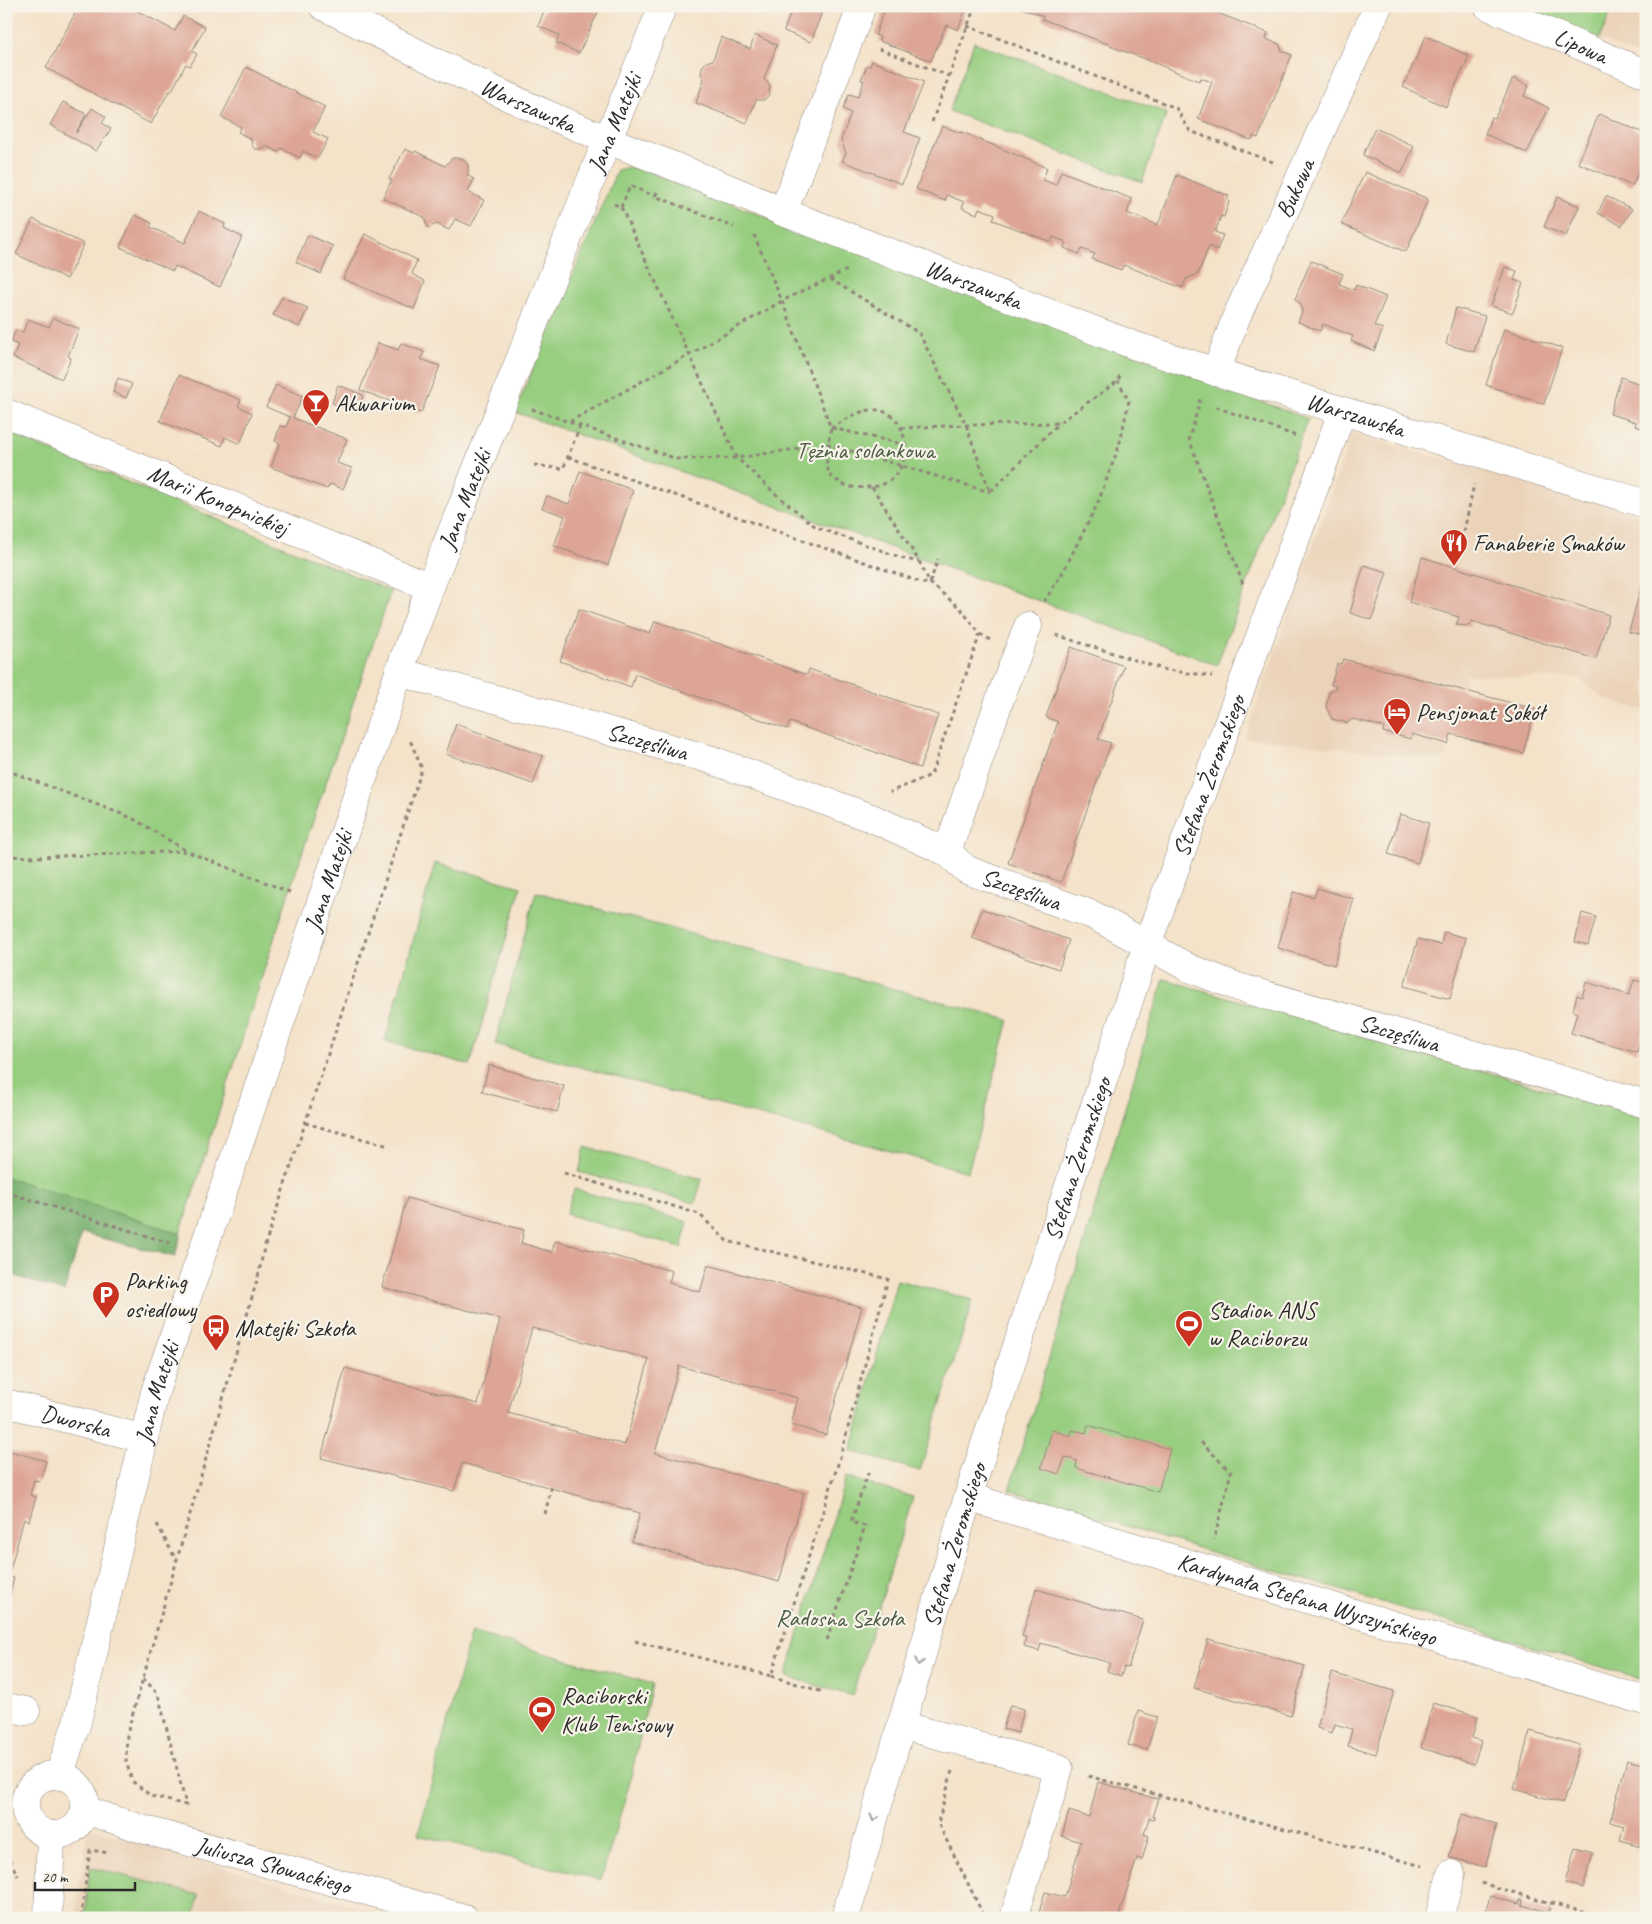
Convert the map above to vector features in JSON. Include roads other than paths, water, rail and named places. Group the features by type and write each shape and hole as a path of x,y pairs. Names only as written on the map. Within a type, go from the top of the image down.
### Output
{"street":[{"name":"Warszawska","path":"323,6 546,114 607,141 732,189 784,212 1133,345 1342,412 1646,504"},
{"name":"Jana Matejki","path":"59,1776 78,1722 155,1392 399,672 430,587 586,192 663,6"},
{"path":"784,212 862,6"},
{"name":"Bukowa","path":"1216,372 1236,318 1378,6"},
{"name":"Lipowa","path":"1488,6 1646,74"},
{"name":"Stefana Żeromskiego","path":"845,1918 968,1497 1147,945 1342,412"},
{"name":"Marii Konopnickiej","path":"6,413 430,587"},
{"path":"947,852 1001,696 1028,626"},
{"name":"Szczęśliwa","path":"399,672 709,759 874,819 947,852 967,870 1093,916 1189,968 1238,987 1646,1104"},
{"name":"Dworska","path":"6,1403 145,1438"},
{"name":"Kardynała Stefana Wyszyńskiego","path":"968,1497 1646,1701"},
{"path":"901,1725 1059,1768 1014,1918"},
{"path":"50,1776 59,1776 68,1779 79,1788 84,1796 85,1810 82,1818 73,1829 65,1833 52,1835 33,1825 16,1797 29,1792 38,1781 50,1776"},
{"name":"Juliusza Słowackiego","path":"85,1810 142,1829 464,1918"},
{"path":"48,1918 52,1835"},
{"path":"1439,1918 1451,1874"}],"place":[{"name":"Akwarium","path":"316,427"},
{"name":"Fanaberie Smaków","path":"1454,567"},
{"name":"Pensjonat Sokół","path":"1397,736"},
{"name":"Parking osiedlowy","path":"106,1319"},
{"name":"Stadion ANS w Raciborzu","path":"1189,1348"},
{"name":"Matejki Szkoła","path":"216,1352"},
{"name":"Raciborski Klub Tenisowy","path":"542,1734"}],"park label":[{"name":"Tężnia solankowa","path":"865,450"},
{"name":"Radosna Szkoła","path":"840,1618"}]}
